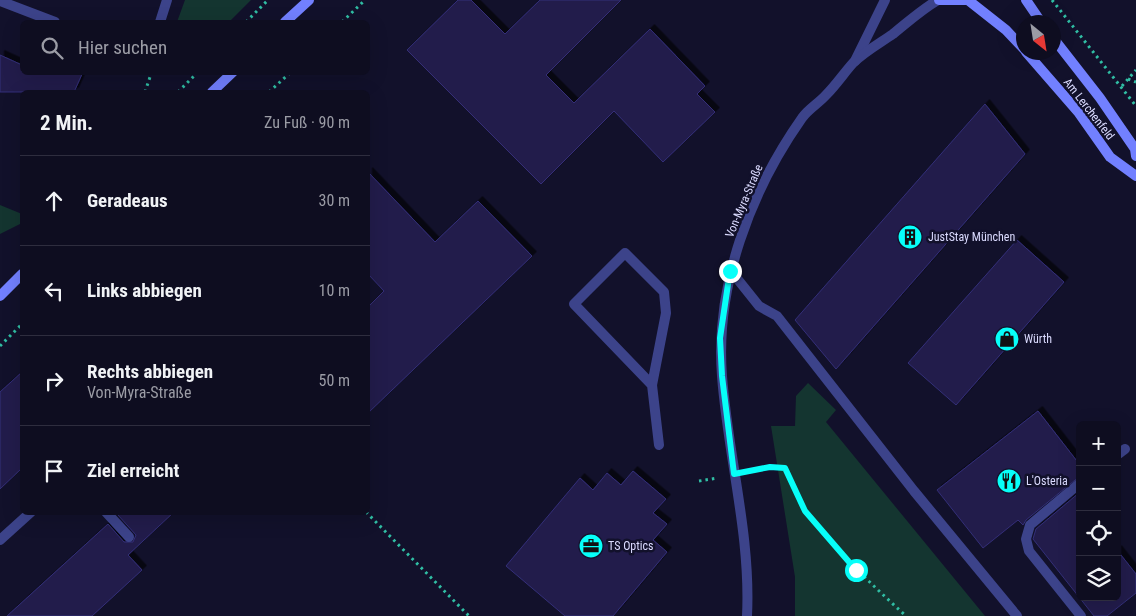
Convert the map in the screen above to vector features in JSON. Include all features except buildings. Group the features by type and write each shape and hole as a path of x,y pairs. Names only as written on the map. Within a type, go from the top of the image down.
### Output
{"street":[{"path":"161,20 167,0"},
{"path":"287,20 308,0"},
{"name":"Von-Myra-Straße","path":"855,62 885,0"},
{"path":"938,0 968,0 1006,30 1016,41"},
{"name":"Von-Myra-Straße","path":"747,616 748,561 734,474 722,376 720,338 730,271 745,225 767,175 803,117 855,62 916,14 938,0"},
{"path":"1026,0 1036,15"},
{"path":"0,1 50,20"},
{"name":"Am Lerchenfeld","path":"1061,48 1100,98 1135,148 1136,156"},
{"name":"Am Lerchenfeld","path":"1033,60 1079,113 1110,157 1136,176"},
{"path":"214,90 230,75"},
{"path":"652,385 574,304 625,254 664,292 666,313 652,385 659,445"},
{"path":"730,271 759,306 777,316 914,491 1017,616"},
{"path":"0,296 20,276"},
{"path":"1076,486 1030,525 1026,539 1029,551 1081,616"},
{"path":"0,540 28,515"},
{"path":"109,515 129,537"}],"path":[{"path":"248,20 268,0"},
{"path":"344,20 365,0"},
{"path":"1052,0 1136,106"},
{"path":"1122,86 1136,70"},
{"path":"146,90 150,75"},
{"path":"180,90 195,75"},
{"path":"271,90 288,75"},
{"path":"1128,79 1136,82"},
{"path":"0,346 20,326"},
{"path":"699,482 770,467 785,468 805,511 856,570 906,616"},
{"path":"369,515 469,616"}],"green space":[{"path":"185,0 251,0 231,20 178,20"},
{"path":"0,205 20,213 20,224 0,234"},
{"path":"808,383 836,410 826,422 985,616 795,616 795,577 771,426 795,426 796,396"}],"place":[{"name":"JustStay München","path":"910,237"},
{"name":"Würth","path":"1007,339"},
{"name":"L'Osteria","path":"1009,481"},
{"name":"TS Optics","path":"591,546"}],"route":[{"path":"730,271 720,338 722,376 734,474 770,467 785,468 805,511 856,570"}]}
